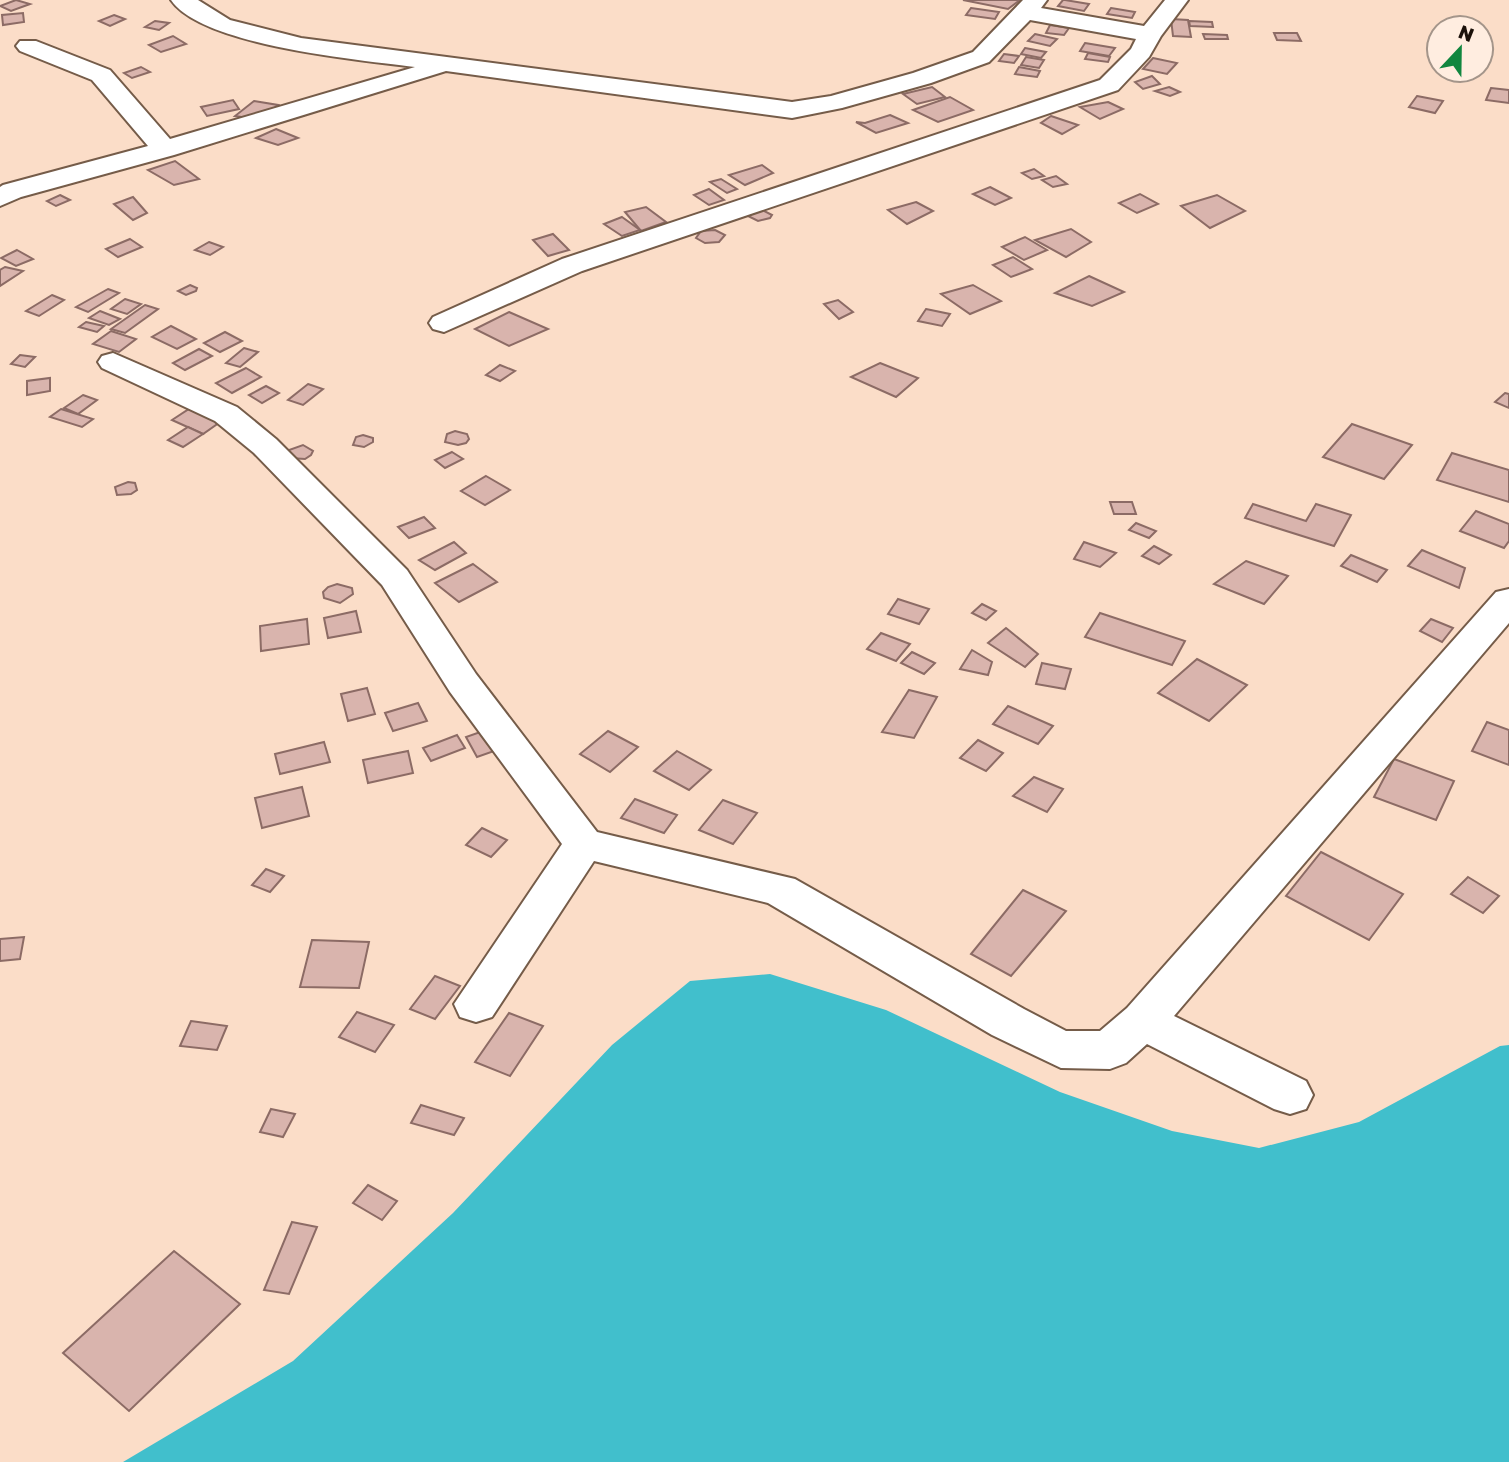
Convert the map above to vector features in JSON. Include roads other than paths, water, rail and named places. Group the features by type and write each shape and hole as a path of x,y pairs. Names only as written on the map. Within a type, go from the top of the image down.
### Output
{"street":[{"path":"182,0 222,25 301,46 792,110 833,103 922,78 981,57 1031,6 1150,34"},
{"path":"444,323 572,265 1109,85 1141,52 1150,34 1177,0"},
{"path":"28,46 101,75 165,149"},
{"path":"0,198 12,191 165,149 451,64"},
{"path":"113,362 226,414 265,446 376,559 395,579 463,683 584,844 780,891 1007,1022 1061,1049 1110,1049 1143,1021 1509,600"},
{"path":"476,1003 584,844"},
{"path":"1143,1021 1290,1095"}],"water":[{"path":"770,974 886,1010 1060,1092 1172,1131 1259,1148 1359,1122 1500,1046 1509,1045 1509,1462 123,1462 293,1361 453,1213 612,1045 690,981"}]}
